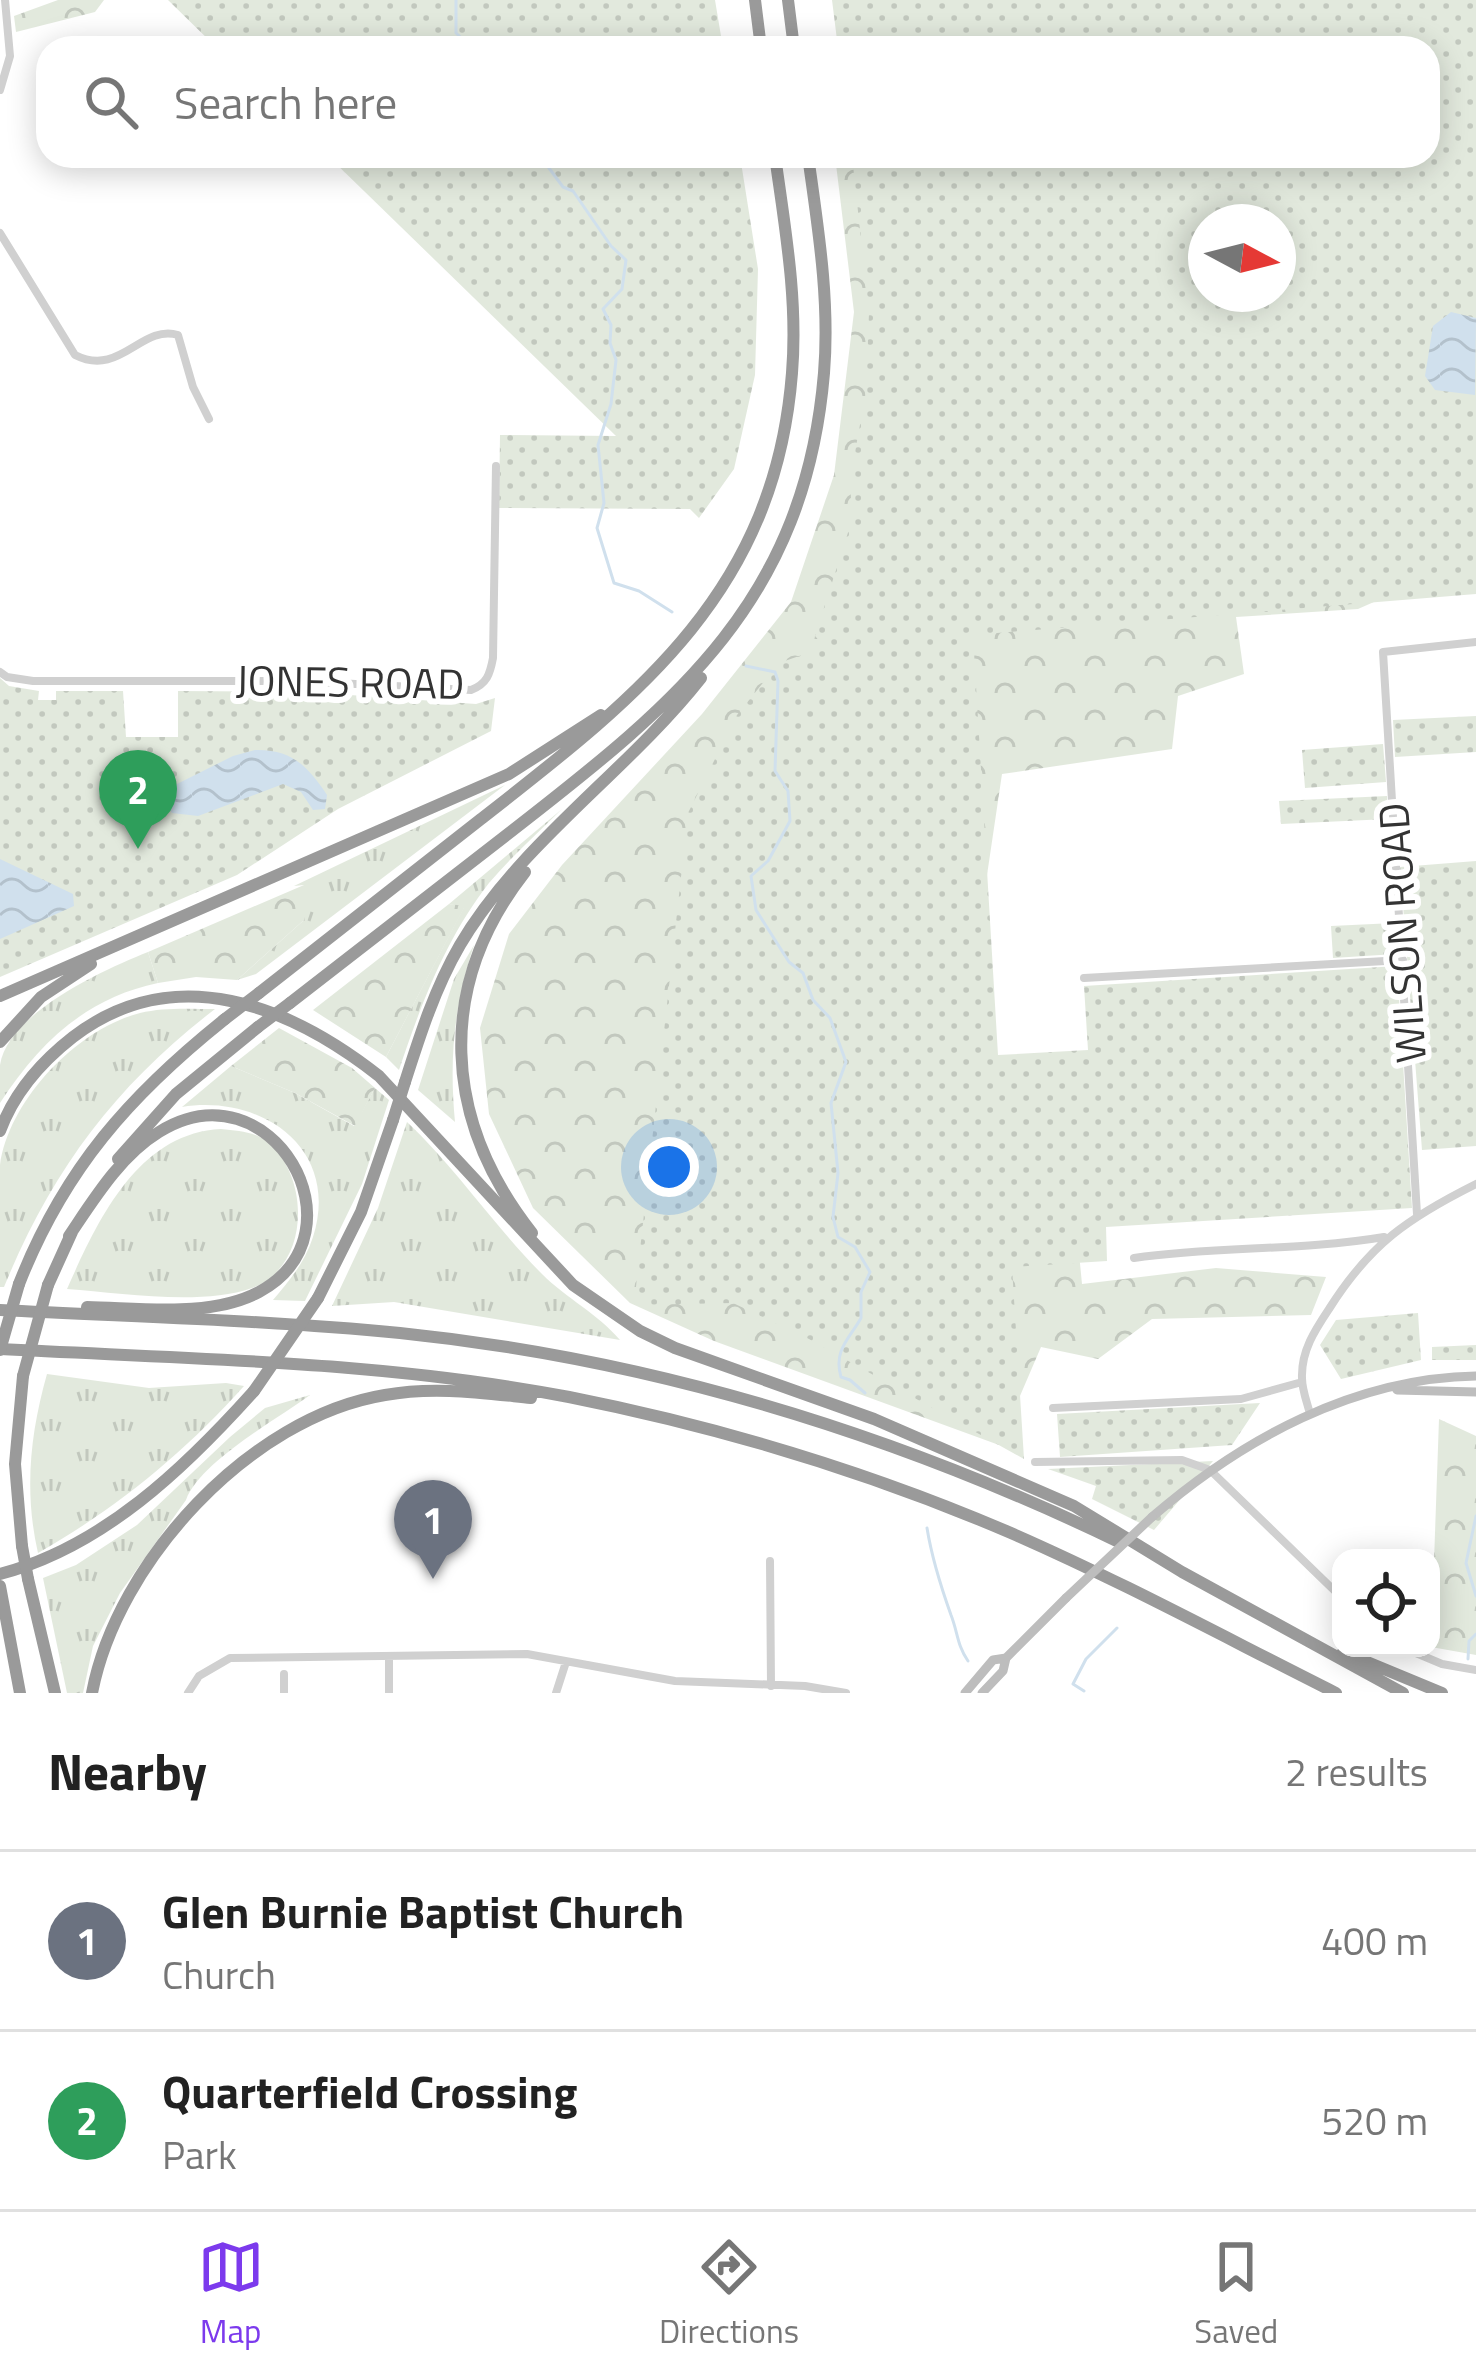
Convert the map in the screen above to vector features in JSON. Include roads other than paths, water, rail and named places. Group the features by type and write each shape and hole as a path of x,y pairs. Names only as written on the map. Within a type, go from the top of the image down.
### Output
{"highway":[{"path":"755,0 760,36"},
{"path":"788,0 792,36"},
{"path":"777,168 794,317 792,373 780,447 757,520 723,588 685,642 589,735 152,1079 104,1132 64,1190 19,1284 0,1352 397,1372 611,1406 767,1445 916,1495 1015,1535 1336,1693"},
{"path":"0,1574 68,1549 142,1499 207,1442 254,1390 319,1298 361,1212 430,1008 460,944 512,875 686,698 750,603 786,531 812,453 819,414 826,300 810,168"},
{"path":"55,1693 22,1546 15,1464 23,1376 48,1285 69,1236 107,1172 154,1115 258,1027 648,722 712,656 750,603"},
{"path":"0,996 509,774 584,728 641,685"},
{"path":"566,821 510,892 483,940 466,992 461,1045 466,1105 483,1157 500,1190 573,1286"},
{"path":"0,1042 22,1014 62,981 189,915"},
{"path":"0,1131 19,1094 53,1052 114,1013 143,1003 203,996 263,1008 325,1036 380,1076 573,1286 640,1331 874,1419 1073,1506 1182,1572 1403,1693"},
{"path":"0,1308 195,1307 238,1300 271,1284 294,1258 307,1205 296,1167 273,1136 245,1121 195,1118 160,1131 128,1157 69,1236"},
{"path":"0,1308 403,1334 619,1368 816,1418 930,1458 1182,1572"},
{"path":"92,1693 114,1623 165,1542 214,1487 286,1430 335,1407 420,1390 611,1406"},
{"path":"0,1587 20,1693"},
{"path":"1270,1620 1442,1693"},
{"path":"1252,1651 1318,1693"}],"street":[{"path":"0,89 10,56 4,0"},
{"path":"0,233 75,355 91,362 107,360 160,333 178,334 193,387 209,419"},
{"name":"JONES ROAD","path":"0,672 33,681 478,687 488,678 493,658 496,466"},
{"name":"WILSON ROAD","path":"1417,1214 1382,652 1476,642"},
{"path":"1084,978 1403,960"},
{"path":"1310,1414 1301,1382 1303,1360 1311,1338 1354,1271 1386,1237 1417,1214 1476,1184"},
{"path":"1134,1258 1225,1247 1330,1246 1386,1237"},
{"path":"982,1693 1003,1671 1006,1658 1066,1598 1210,1470 1310,1414 1430,1377 1476,1376"},
{"path":"1053,1408 1241,1399 1301,1382"},
{"path":"1386,1389 1476,1392"},
{"path":"1035,1462 1183,1460 1210,1470 1332,1588"},
{"path":"770,1561 771,1686"},
{"path":"188,1693 199,1676 230,1658 507,1654 675,1681 806,1686 846,1693"},
{"path":"1425,1657 1476,1670"},
{"path":"389,1658 389,1693"},
{"path":"965,1693 993,1660 1006,1658"},
{"path":"556,1693 566,1662"},
{"path":"284,1674 284,1693"},
{"path":"674,1693 675,1681"}],"water":[{"path":"1451,312 1476,318 1475,395 1435,390 1425,376 1433,326"},
{"path":"255,750 289,756 305,768 327,795 325,809 313,810 301,792 283,784 198,816 172,813 167,806 169,788"},
{"path":"0,859 73,894 74,906 0,939"}],"waterway":[{"path":"456,0 459,36"},
{"path":"549,168 563,187 573,191 626,260 622,289 603,309 611,325 616,360 611,404 598,445 604,503 597,528 614,583 639,591 672,612"},
{"path":"746,666 775,672 778,681 775,771 788,791 790,821 768,861 751,876 756,910 789,962 803,973 813,1000 830,1018 846,1062 831,1103 838,1173 833,1217 838,1237 855,1247 870,1272 861,1292 861,1318 844,1345 839,1368 841,1377 865,1393"},
{"path":"1476,1516 1466,1563 1476,1596"},
{"path":"927,1528 940,1583 968,1661"},
{"path":"1084,1691 1073,1684 1086,1659 1117,1628"},
{"path":"1468,1659 1469,1641 1476,1634"}],"place":[{"name":"Quarterfield Crossing","path":"138,849"},
{"name":"Glen Burnie Baptist Church","path":"433,1579"}]}
